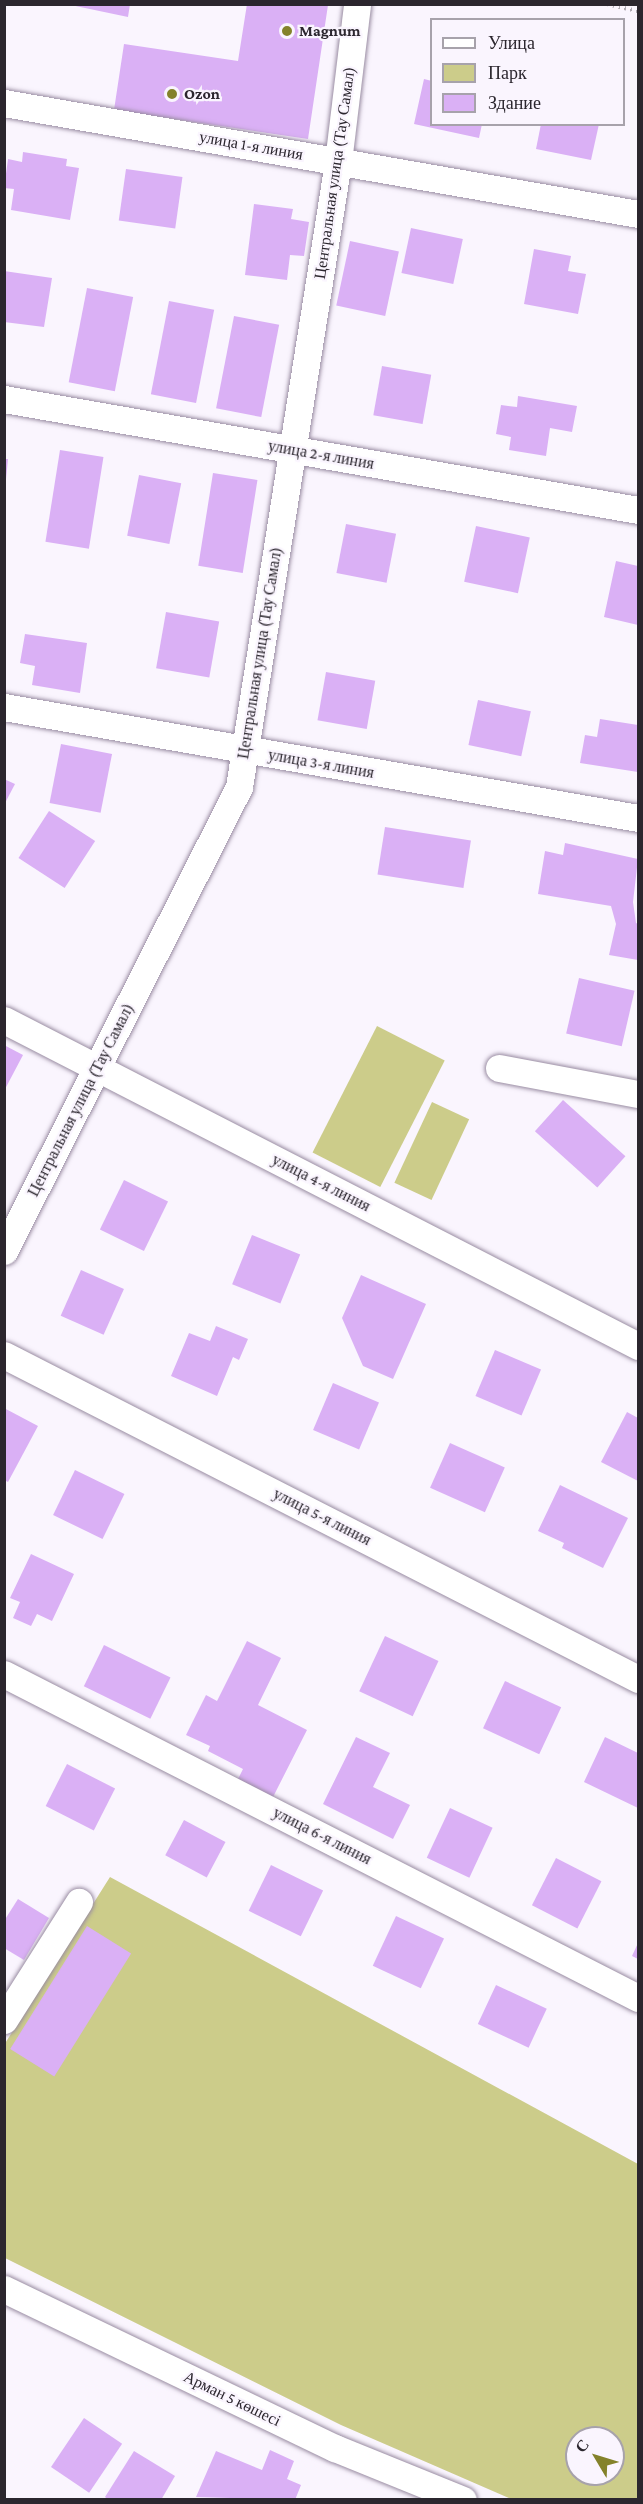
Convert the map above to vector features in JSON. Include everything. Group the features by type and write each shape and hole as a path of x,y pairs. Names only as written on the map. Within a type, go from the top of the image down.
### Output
{"street":[{"name":"Центральная улица (Тау Самал)","path":"4,1251 238,787 294,450 338,162 357,4"},
{"name":"улица 1-я линия","path":"4,103 639,214"},
{"name":"улица 2-я линия","path":"4,399 639,510"},
{"name":"улица 3-я линия","path":"4,707 244,751 639,818"},
{"name":"улица 4-я линия","path":"4,1020 639,1346"},
{"path":"499,1068 639,1094"},
{"name":"улица 5-я линия","path":"4,1354 639,1679"},
{"name":"улица 6-я линия","path":"4,1674 639,1998"},
{"path":"8,2005 79,1902"},
{"name":"Арман 5 көшесі","path":"4,2289 335,2448 463,2499"}],"path":[{"path":"607,4 639,10"}],"green space":[{"path":"377,1026 445,1061 380,1187 313,1153"},
{"path":"432,1102 469,1119 432,1200 394,1183"},
{"path":"110,1877 638,2164 638,2499 511,2499 341,2425 5,2258 4,2045"}],"building":[{"path":"66,4 130,4 128,17"},
{"path":"247,4 328,5 308,139 114,110 124,44 238,61"},
{"path":"424,79 430,80 430,126 482,126 479,138 414,124"},
{"path":"541,126 599,126 591,160 536,149"},
{"path":"23,152 67,159 66,166 79,168 70,220 11,210 14,189 4,188 8,159 22,162"},
{"path":"126,169 182,177 175,228 119,220"},
{"path":"254,204 293,209 291,219 309,222 304,256 290,255 287,280 245,275"},
{"path":"411,228 463,239 453,284 401,273"},
{"path":"350,241 399,251 385,316 336,306"},
{"path":"534,249 571,256 568,271 586,274 578,314 524,304"},
{"path":"4,271 52,278 44,327 4,322"},
{"path":"87,288 133,297 115,391 69,382"},
{"path":"169,301 214,310 196,403 151,394"},
{"path":"234,316 279,325 261,417 216,408"},
{"path":"382,366 431,375 423,424 373,415"},
{"path":"518,396 577,406 572,432 550,428 546,456 509,450 511,437 496,434 501,405 517,407"},
{"path":"60,450 103,457 89,549 45,542"},
{"path":"4,459 8,459 6,479 4,479"},
{"path":"213,473 257,480 243,573 198,566"},
{"path":"139,475 181,483 169,544 127,536"},
{"path":"346,524 396,534 387,583 336,573"},
{"path":"476,526 530,537 518,593 464,582"},
{"path":"616,561 638,566 638,625 604,617"},
{"path":"166,612 219,621 209,678 156,668"},
{"path":"25,634 87,643 80,693 32,685 35,666 20,663"},
{"path":"326,672 375,681 367,729 317,720"},
{"path":"478,700 531,711 521,756 468,745"},
{"path":"600,719 638,725 638,772 580,763 585,735 597,737"},
{"path":"61,744 112,754 101,813 50,803"},
{"path":"4,779 15,784 4,805"},
{"path":"49,811 95,841 65,888 19,858"},
{"path":"385,827 471,841 463,888 377,874"},
{"path":"565,843 638,859 633,902 638,924 638,960 609,955 616,924 611,906 538,894 545,851 563,855"},
{"path":"579,978 635,991 622,1046 566,1034"},
{"path":"4,1045 23,1055 4,1091"},
{"path":"563,1100 625,1156 597,1187 535,1131"},
{"path":"124,1180 168,1201 144,1251 100,1229"},
{"path":"252,1235 300,1254 280,1304 232,1284"},
{"path":"81,1270 124,1289 104,1335 61,1316"},
{"path":"361,1275 426,1304 393,1379 363,1366 342,1318"},
{"path":"216,1326 248,1339 239,1360 233,1357 217,1396 171,1376 189,1333 210,1341"},
{"path":"495,1350 541,1370 521,1416 475,1396"},
{"path":"333,1383 379,1403 359,1449 313,1430"},
{"path":"4,1408 38,1426 8,1482 4,1480"},
{"path":"627,1412 638,1418 638,1481 601,1462"},
{"path":"450,1443 505,1467 485,1512 430,1488"},
{"path":"75,1470 124,1494 103,1539 53,1515"},
{"path":"560,1485 628,1518 603,1568 562,1548 564,1543 538,1531"},
{"path":"31,1554 74,1574 52,1621 37,1614 31,1626 13,1618 20,1602 10,1598"},
{"path":"385,1636 438,1661 413,1716 359,1691"},
{"path":"247,1641 281,1658 258,1705 307,1730 273,1797 238,1779 243,1769 208,1751 210,1746 186,1735 206,1695 217,1701"},
{"path":"104,1645 171,1677 150,1719 84,1686"},
{"path":"505,1681 561,1707 539,1754 483,1728"},
{"path":"356,1737 390,1753 373,1787 410,1805 393,1839 323,1804"},
{"path":"605,1737 638,1753 638,1808 584,1782"},
{"path":"67,1764 115,1789 94,1830 46,1806"},
{"path":"450,1808 493,1828 469,1878 427,1858"},
{"path":"184,1820 225,1842 207,1877 165,1855"},
{"path":"556,1858 601,1881 577,1928 532,1905"},
{"path":"271,1865 323,1890 301,1936 249,1911"},
{"path":"18,1899 49,1918 24,1960 4,1948 4,1921"},
{"path":"396,1916 444,1938 421,1988 373,1966"},
{"path":"87,1926 131,1954 54,2077 10,2049"},
{"path":"638,1943 638,1959 632,1956"},
{"path":"496,1985 547,2009 529,2048 478,2024"},
{"path":"84,2418 122,2444 89,2493 51,2467"},
{"path":"270,2450 294,2461 287,2479 301,2485 295,2500 196,2497 216,2451 262,2470"},
{"path":"134,2451 175,2476 161,2500 109,2500 105,2497"}],"place":[{"name":"Magnum","path":"287,31"},
{"name":"Ozon","path":"172,94"}]}
